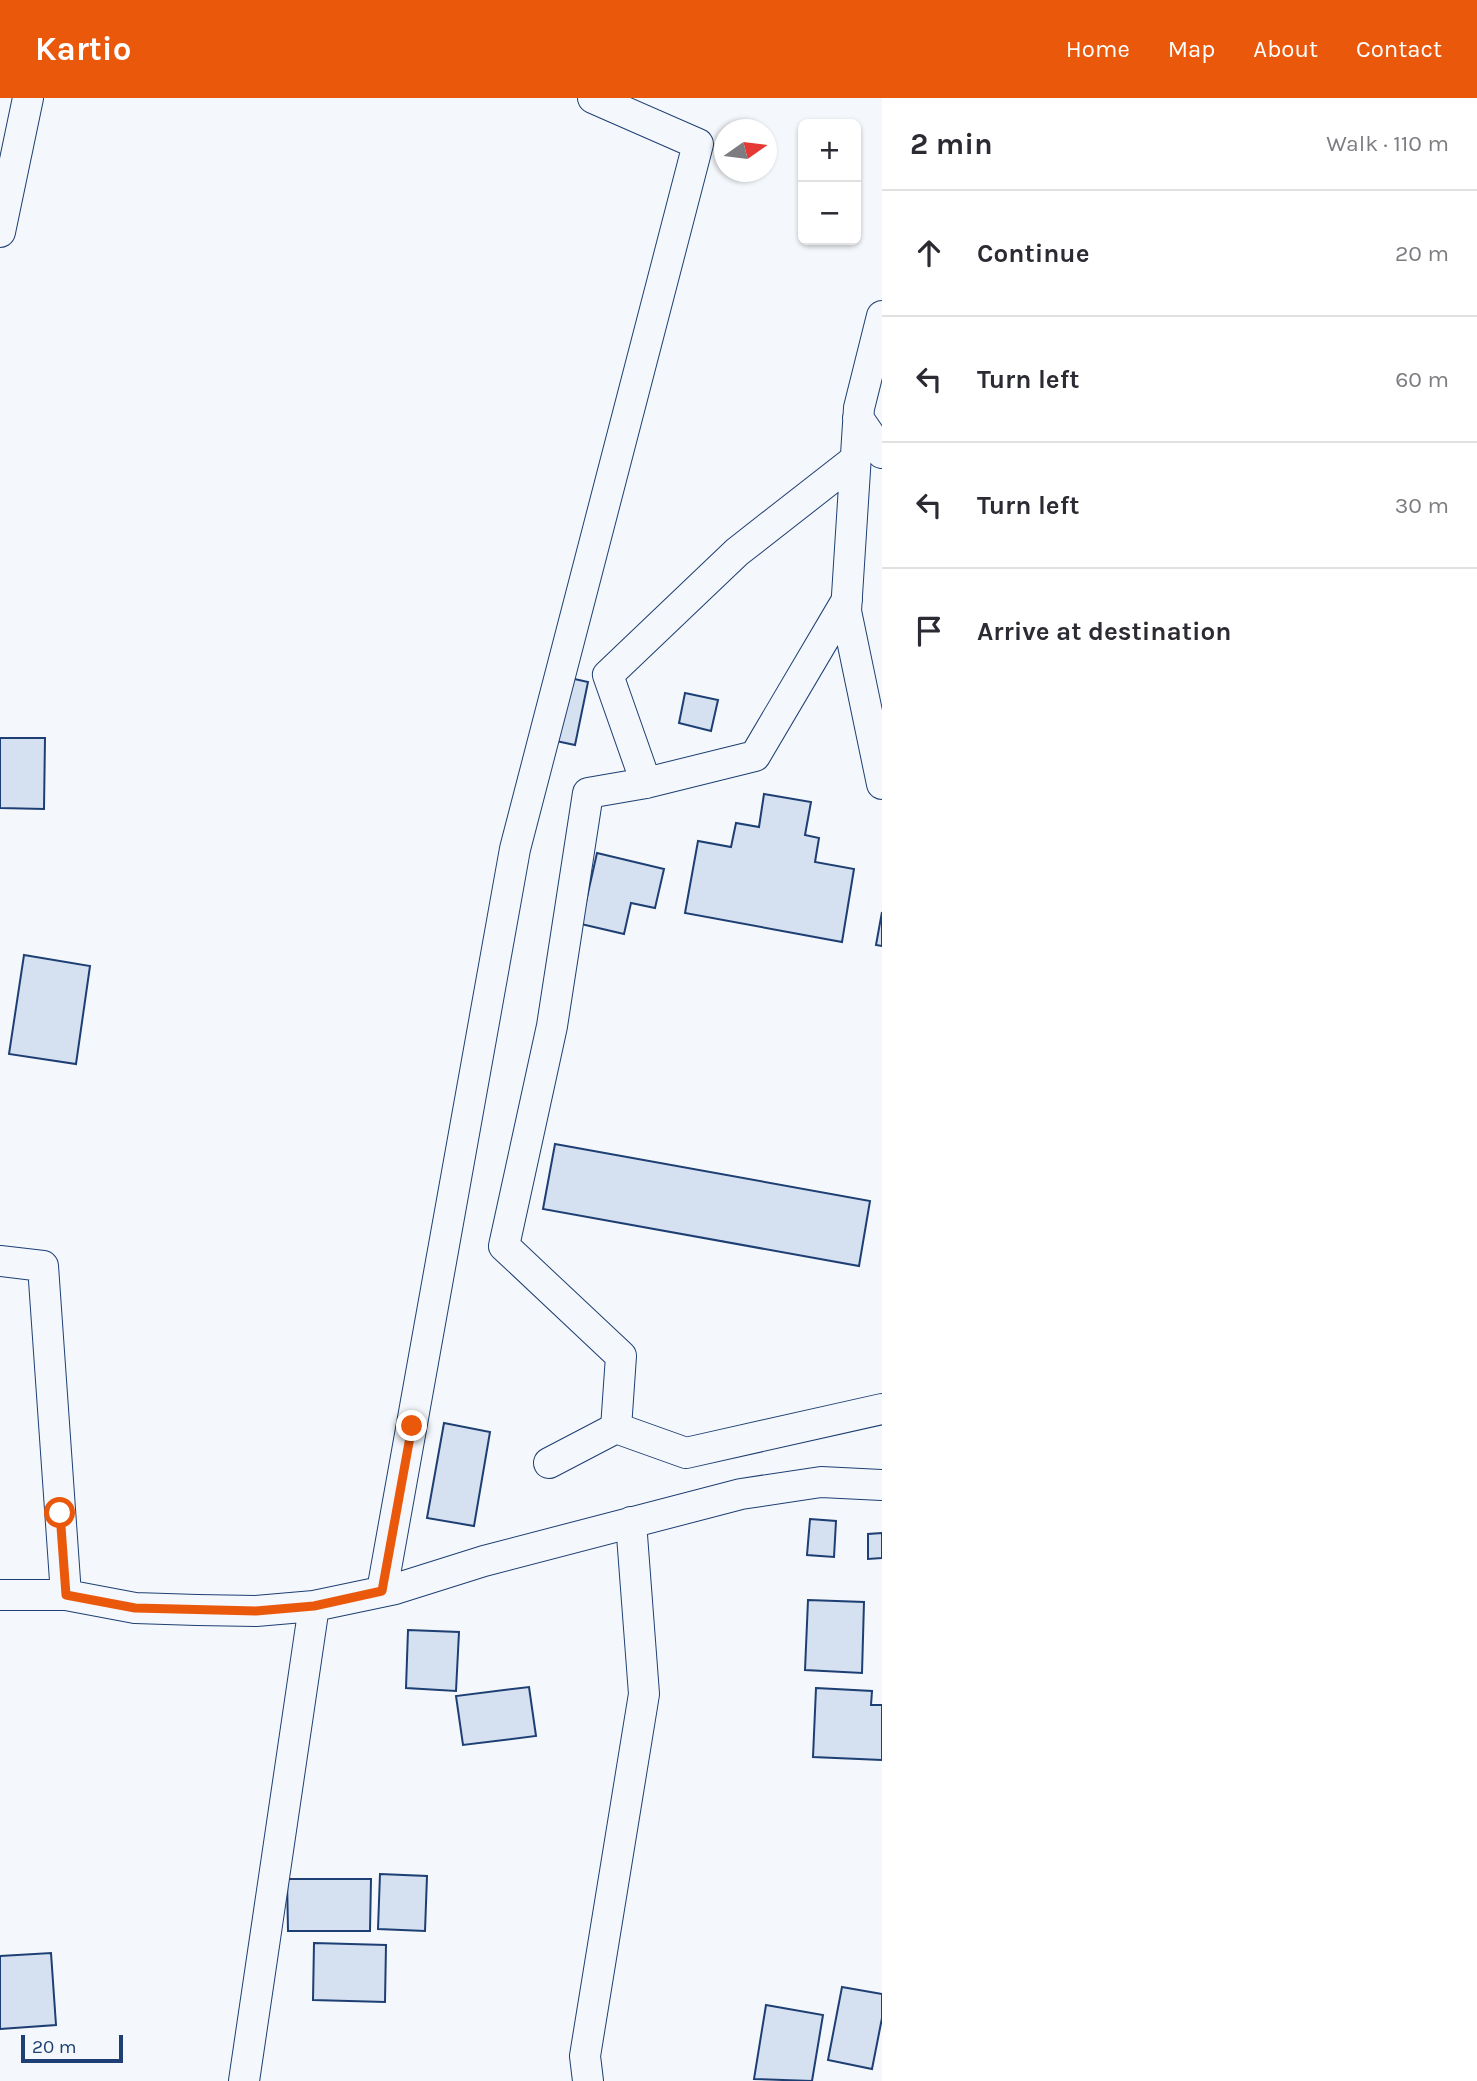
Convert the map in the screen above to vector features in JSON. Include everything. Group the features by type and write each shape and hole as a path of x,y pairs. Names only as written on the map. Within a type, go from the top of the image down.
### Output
{"street":[{"path":"0,232 28,98"},
{"path":"382,1591 515,849 698,144 593,98"},
{"path":"882,316 858,418 869,456 846,611 882,784"},
{"path":"646,783 608,675 737,552 869,456"},
{"path":"616,1428 621,1356 504,1246 552,1026 588,793 646,783 755,755 847,600"},
{"path":"0,1261 43,1266 66,1595"},
{"path":"549,1463 616,1428 686,1453 882,1409"},
{"path":"0,1595 66,1595 135,1608 256,1611 314,1606 382,1591 484,1560 741,1494 821,1482 882,1485"},
{"path":"588,2081 585,2056 644,1695 631,1522"},
{"path":"244,2081 314,1606"}],"building":[{"path":"570,678 588,682 575,745 556,741"},
{"path":"685,693 718,700 711,731 679,723"},
{"path":"0,738 45,738 44,809 0,808"},
{"path":"764,794 811,802 805,835 819,838 815,862 854,869 842,942 685,913 698,841 731,847 736,823 759,827"},
{"path":"597,853 664,869 655,908 631,903 624,934 581,924"},
{"path":"882,912 882,946 876,945"},
{"path":"24,955 90,966 76,1064 9,1054"},
{"path":"555,1144 870,1201 859,1266 543,1209"},
{"path":"444,1423 490,1432 474,1526 427,1518"},
{"path":"810,1519 836,1521 834,1557 807,1555"},
{"path":"882,1533 882,1558 868,1559 868,1534"},
{"path":"808,1600 864,1602 862,1673 805,1670"},
{"path":"408,1630 459,1632 456,1691 406,1688"},
{"path":"529,1687 536,1736 463,1745 456,1696"},
{"path":"816,1688 872,1691 871,1705 882,1705 882,1760 813,1757"},
{"path":"380,1874 427,1876 425,1931 378,1929"},
{"path":"287,1879 371,1879 370,1931 288,1931"},
{"path":"314,1943 386,1945 385,2002 313,2000"},
{"path":"51,1953 56,2025 0,2029 0,1956"},
{"path":"842,1987 882,1994 882,2018 872,2069 828,2060"},
{"path":"766,2005 823,2015 812,2081 754,2079"}],"route":[{"path":"60,1513 66,1595 135,1608 256,1611 314,1606 382,1591 412,1426"}]}
